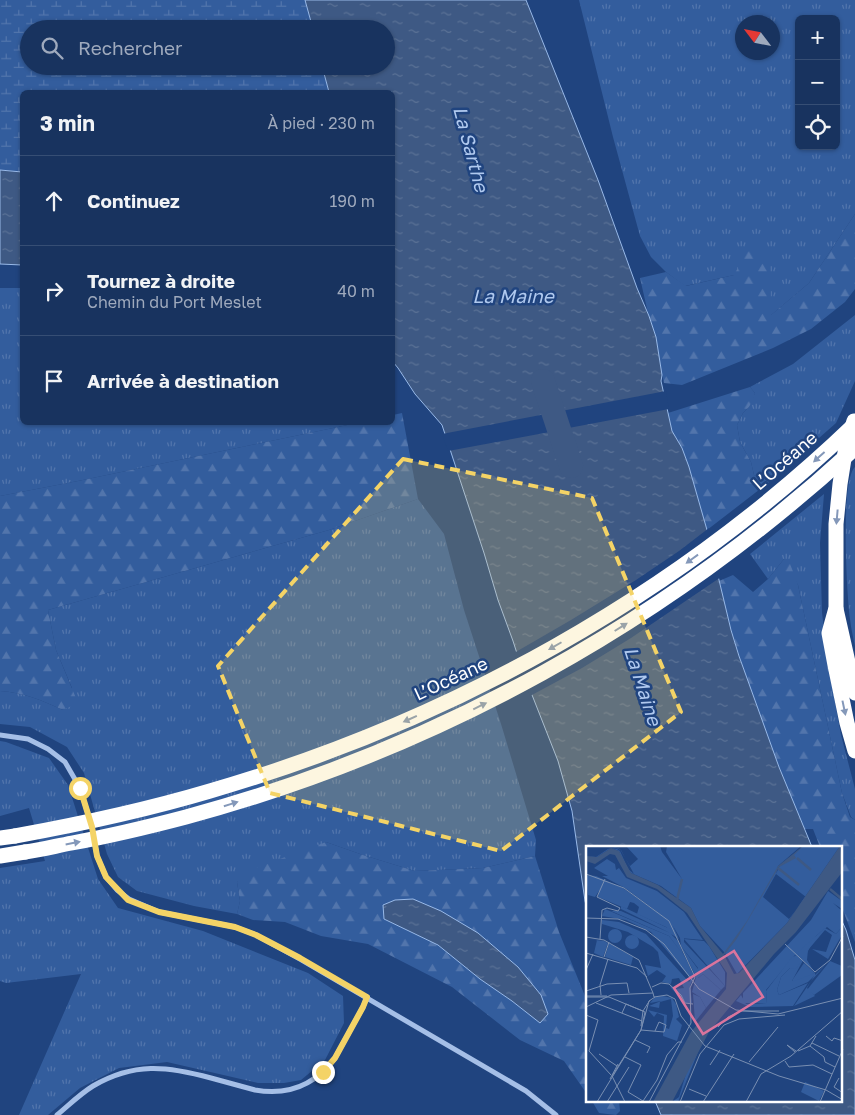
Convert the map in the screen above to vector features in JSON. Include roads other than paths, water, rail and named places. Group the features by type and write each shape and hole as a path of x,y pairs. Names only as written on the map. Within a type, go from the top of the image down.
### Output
{"highway":[{"path":"855,418 846,446 836,524 836,608 855,693"},
{"name":"L’Océane","path":"7,837 59,828 161,805 282,768 350,744 498,677 598,622 682,566 766,502 855,424"},
{"name":"L’Océane","path":"0,856 99,838 220,808 341,767 439,726 579,653 646,612 690,582 788,508 855,448"},
{"path":"836,608 829,633 843,704 855,751"}],"street":[{"path":"0,735 28,739 48,749 65,762 80,788 92,827 97,856 106,877 128,900 159,912 235,927 256,935 300,958 526,1091 556,1115"},
{"path":"57,1115 91,1087 125,1072 144,1068 185,1071 266,1092 286,1091 297,1088 315,1078 335,1058 367,997"}],"water":[{"name":"La Maine","path":"305,0 526,0 598,180 649,316 656,337 662,375 661,381 672,431 682,448 689,467 707,530 731,630 779,767 812,846 586,846 586,905 572,811 558,761 523,672 498,600 442,425 415,394 395,364 395,90 328,90 324,75 395,75 395,20 311,20","holes":["549,411 556,412 561,433 555,436 548,414"]},
{"path":"0,170 20,172 20,265 0,264"},
{"path":"413,899 441,911 478,933 518,967 541,995 548,1014 540,1023 438,945 384,919 383,905 395,900"},
{"path":"842,921 855,960 855,1115 661,1115 655,1102 842,1102"}],"waterway":[{"name":"La Maine","path":"543,381 571,466"}],"water label":[{"name":"La Sarthe","path":"471,149"}]}
